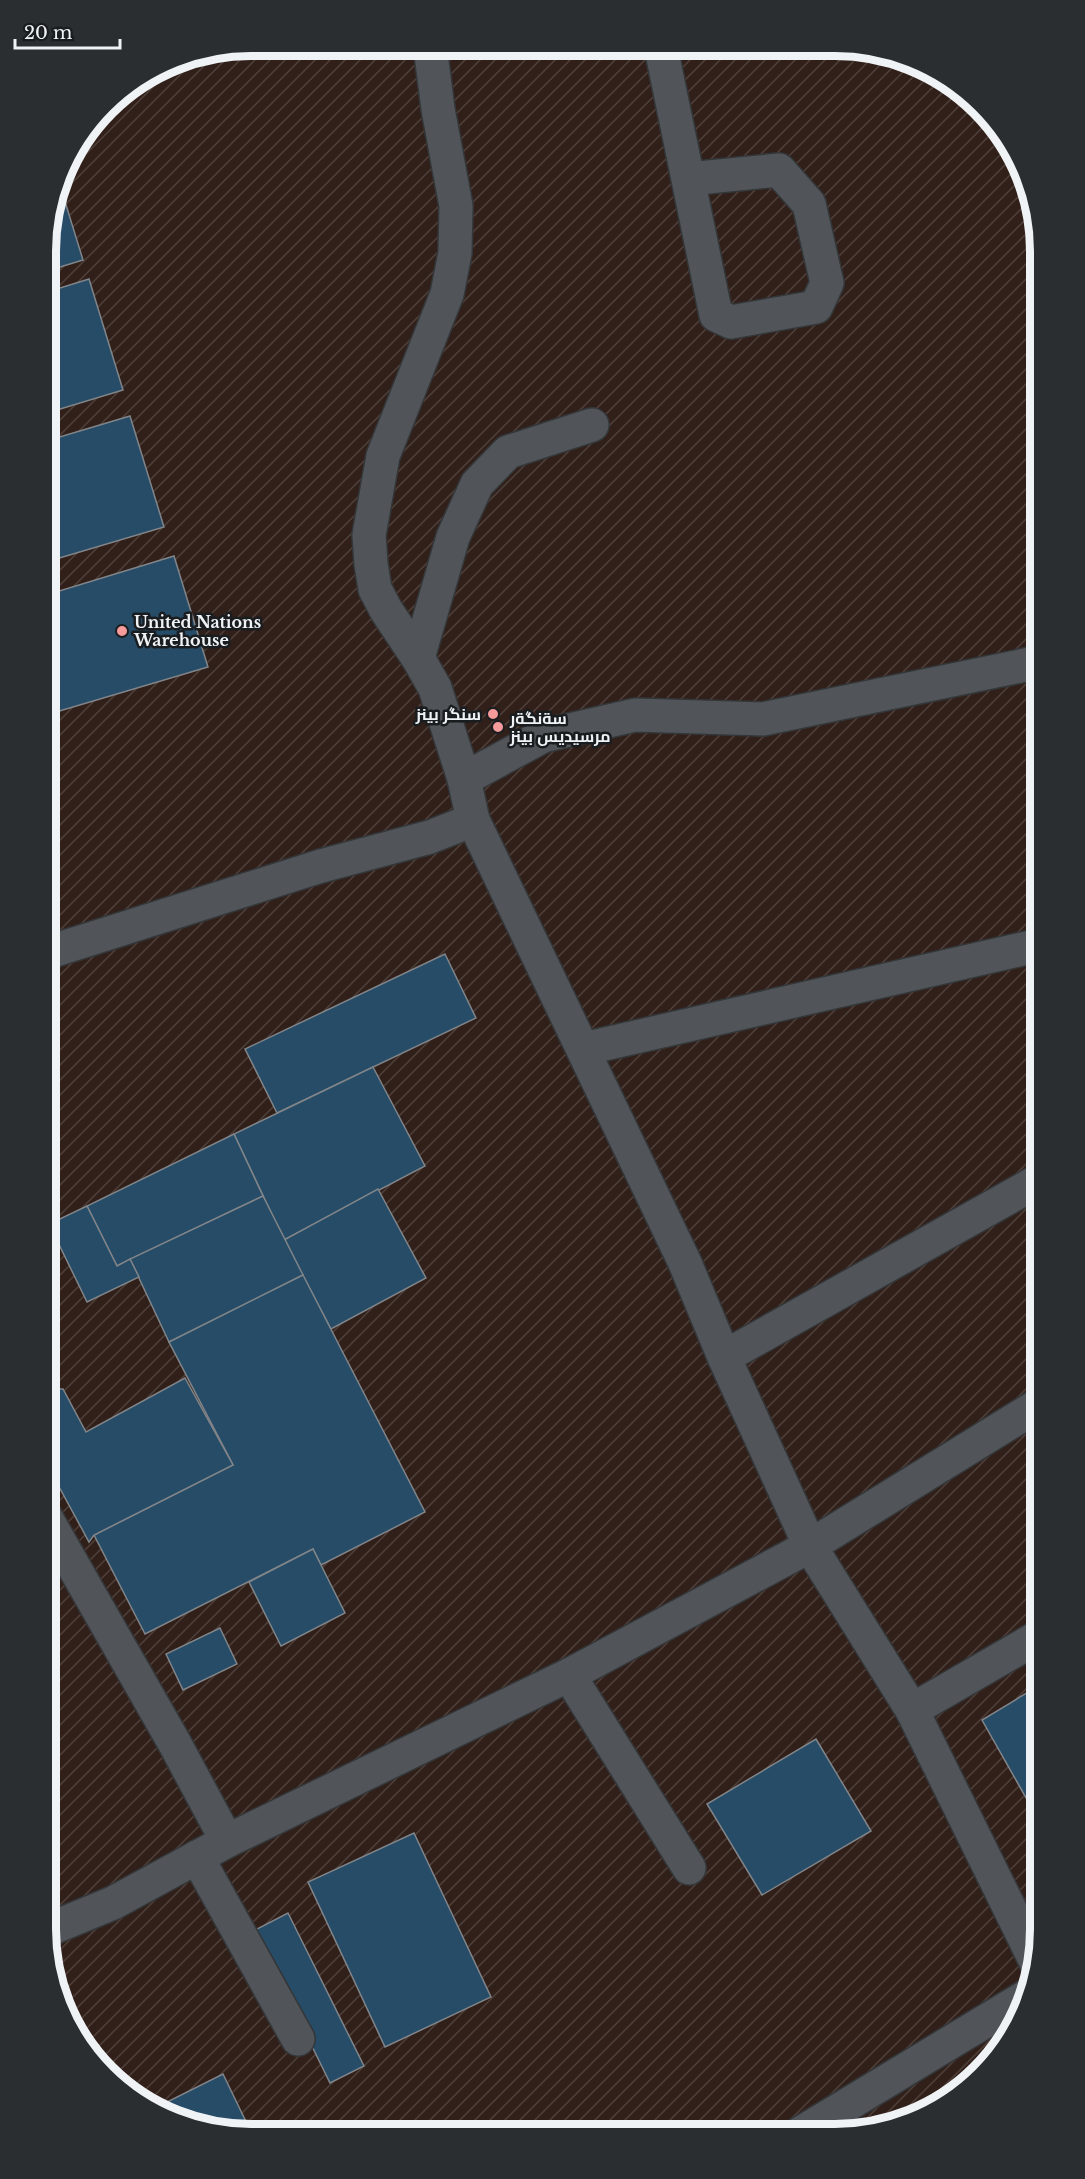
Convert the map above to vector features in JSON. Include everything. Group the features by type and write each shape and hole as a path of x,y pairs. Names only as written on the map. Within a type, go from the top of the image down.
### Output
{"street":[{"path":"431,56 438,109 456,206 454,253 447,294 383,456 369,535 375,589 435,688 464,779 473,820 685,1263 724,1357 810,1546 912,1710 1028,1947"},
{"path":"663,56 716,315 731,322 816,307 827,283 809,204 779,170 688,179"},
{"path":"418,658 453,537 477,484 508,452 592,425"},
{"path":"464,779 543,736 635,715 763,718 1030,664"},
{"path":"56,950 321,866 430,837 473,820"},
{"path":"583,1049 1030,947"},
{"path":"724,1357 1029,1186"},
{"path":"56,1926 113,1903 227,1841 569,1676 810,1546 1029,1411"},
{"path":"56,1535 175,1744 227,1841"},
{"path":"912,1710 1029,1642"},
{"path":"569,1676 689,1868"},
{"path":"198,1857 298,2039"},
{"path":"816,2124 1015,2003"}],"shaded area":[{"path":"835,56 873,59 921,76 943,88 963,104 997,142 1019,188 1026,212 1030,250 1029,1941 1026,1967 1015,2003 989,2047 972,2066 943,2091 897,2113 873,2120 835,2124 250,2124 225,2122 176,2109 142,2091 122,2075 88,2037 66,1991 59,1967 56,1929 56,238 59,212 70,176 88,142 104,122 122,104 153,82 176,70 225,57"}],"building":[{"path":"63,196 83,260 56,268 56,238"},
{"path":"89,279 123,390 56,410 56,289"},
{"path":"130,416 164,527 56,559 56,438"},
{"name":"United Nations Warehouse","path":"174,556 208,667 56,712 56,592"},
{"path":"445,954 476,1018 277,1113 245,1049"},
{"path":"373,1067 425,1166 284,1240 234,1134"},
{"path":"234,1134 263,1196 117,1266 87,1206"},
{"path":"378,1189 426,1278 331,1329 284,1240"},
{"path":"263,1196 303,1275 169,1342 130,1259"},
{"path":"87,1206 117,1266 130,1259 139,1277 87,1302 56,1238 56,1221"},
{"path":"303,1275 425,1512 321,1565 313,1549 145,1634 94,1535 233,1465 169,1342"},
{"path":"185,1378 233,1465 94,1535 89,1542 56,1481 56,1389 63,1389 86,1432"},
{"path":"313,1549 345,1613 281,1646 249,1582"},
{"path":"220,1628 237,1664 183,1690 166,1654"},
{"path":"1029,1692 1029,1803 982,1720"},
{"path":"816,1739 871,1831 762,1895 707,1804"},
{"path":"414,1833 491,1997 385,2047 308,1882"},
{"path":"288,1913 364,2066 330,2083 255,1930"},
{"path":"223,2074 247,2124 200,2117 164,2103"}],"place":[{"name":"United Nations Warehouse","path":"122,631"},
{"name":"سنگر بينز","path":"493,714"},
{"name":"سةنگةر مرسيديس بينز","path":"498,727"}]}
